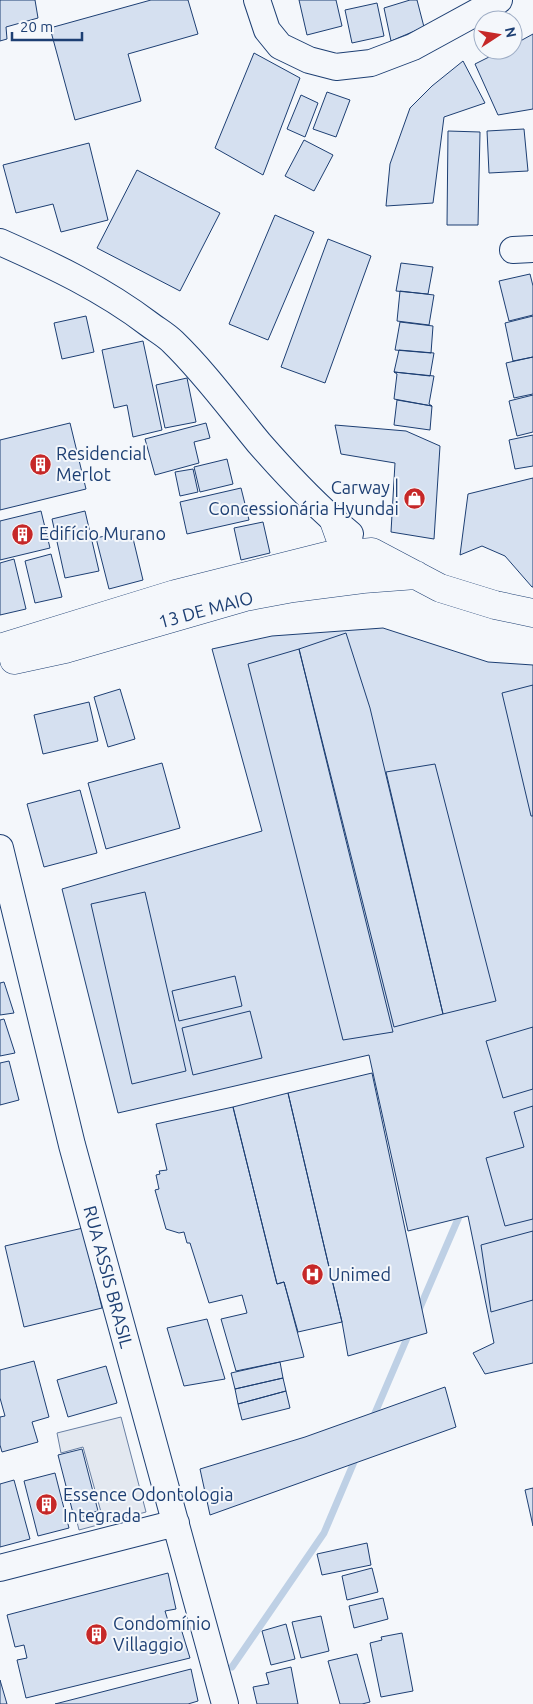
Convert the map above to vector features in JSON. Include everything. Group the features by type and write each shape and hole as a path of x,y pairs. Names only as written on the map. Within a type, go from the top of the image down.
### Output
{"main road":[{"path":"334,522 359,553 416,575 440,588 495,605 533,613"},
{"path":"245,597 272,583 340,566 359,553"},
{"name":"13 DE MAIO","path":"0,648 175,594 326,556 359,553"},
{"name":"13 DE MAIO","path":"0,663 65,649 245,597 293,588 363,579 416,575"}],"street":[{"path":"257,0 267,30 280,46 308,60 336,66 371,63 413,48 499,0"},
{"path":"0,242 50,264 123,304 172,341 219,392 276,461 334,522"},
{"name":"RUA ASSIS BRASIL","path":"0,848 72,1145 225,1704"},
{"path":"0,1568 176,1523"}],"shaded area":[{"path":"121,1417 146,1512 79,1530 76,1518 101,1512 83,1447 61,1453 57,1433"}],"building":[{"path":"0,0 35,0 38,18 6,27 7,39 0,41"},
{"path":"151,0 188,0 198,34 128,54 141,101 75,120 50,28"},
{"path":"299,0 336,0 342,26 307,35"},
{"path":"410,0 417,0 424,27 391,41 384,8"},
{"path":"377,3 384,36 352,43 345,10"},
{"path":"533,34 533,109 498,115 475,64 483,60 523,60 523,40"},
{"path":"254,53 300,78 263,175 215,148"},
{"path":"463,61 485,103 444,117 433,203 386,206 390,164 410,108 432,86"},
{"path":"327,92 350,100 336,137 313,129"},
{"path":"301,95 318,103 305,137 287,129"},
{"path":"524,129 528,171 489,173 487,131"},
{"path":"448,131 480,132 478,225 447,225"},
{"path":"304,140 333,155 314,191 285,176"},
{"path":"89,143 108,220 61,232 53,204 16,213 3,165"},
{"path":"137,170 220,213 180,291 97,248"},
{"path":"275,215 314,232 268,340 229,324"},
{"path":"328,239 371,256 325,383 281,367"},
{"path":"401,263 433,267 428,294 396,291"},
{"path":"530,274 533,286 533,315 509,321 499,281"},
{"path":"400,291 434,295 429,325 397,321"},
{"path":"86,316 94,352 62,359 54,323"},
{"path":"533,316 533,357 513,361 505,323"},
{"path":"400,322 433,326 431,353 395,350"},
{"path":"143,341 162,430 133,437 127,405 114,408 102,350"},
{"path":"399,350 434,353 430,376 394,372"},
{"path":"533,357 533,394 514,398 506,363"},
{"path":"394,372 434,376 429,404 432,406 394,399 397,374"},
{"path":"187,378 196,422 165,428 156,385"},
{"path":"533,395 533,432 517,436 509,401"},
{"path":"397,400 432,406 430,430 394,425"},
{"name":"Residencial Merlot","path":"70,423 86,489 0,510 0,440"},
{"path":"206,423 210,438 194,442 199,463 155,475 145,439"},
{"name":"Carway | Concessionária Hyundai","path":"335,425 406,431 440,446 434,539 391,532 395,463 341,454"},
{"path":"533,435 533,466 515,469 509,440"},
{"path":"227,459 233,484 200,492 194,467"},
{"path":"193,469 198,492 180,496 175,472"},
{"path":"533,478 532,587 505,556 482,546 460,555 468,494"},
{"path":"241,488 249,520 187,534 180,502"},
{"name":"Edifício Murano","path":"41,511 50,548 0,560 0,521"},
{"path":"85,511 99,571 65,578 52,519"},
{"path":"263,522 270,553 241,560 234,528"},
{"path":"131,530 143,580 109,589 96,538"},
{"path":"51,554 62,597 35,603 25,561"},
{"path":"14,559 26,609 0,615 0,563"},
{"path":"383,628 488,662 533,665 533,1363 485,1374 473,1353 494,1343 468,1216 408,1231 369,1055 118,1113 62,889 262,831 212,649 272,636"},
{"path":"346,633 370,708 443,1014 394,1027 299,649"},
{"path":"299,649 393,1032 343,1040 248,664"},
{"path":"533,685 533,816 531,816 502,693"},
{"path":"120,689 135,739 108,747 94,697"},
{"path":"89,702 98,741 43,754 34,715"},
{"path":"162,763 180,828 106,849 88,783"},
{"path":"435,764 496,1001 443,1014 386,772"},
{"path":"80,790 97,853 44,867 27,804"},
{"path":"145,892 186,1071 132,1084 91,904"},
{"path":"235,976 242,1006 179,1021 172,991"},
{"path":"4,982 14,1013 0,1015 0,983"},
{"path":"250,1011 262,1058 193,1075 182,1028"},
{"path":"4,1019 15,1053 0,1056 0,1020"},
{"path":"533,1027 533,1089 503,1098 486,1041"},
{"path":"9,1061 19,1100 0,1105 0,1063"},
{"path":"372,1073 427,1333 348,1356 342,1322 288,1093"},
{"path":"288,1093 342,1322 298,1332 284,1282 277,1284 233,1107"},
{"path":"533,1106 533,1219 505,1226 486,1158 524,1147 514,1112"},
{"path":"233,1107 277,1284 284,1282 304,1357 236,1371 221,1319 247,1313 242,1295 209,1303 190,1243 187,1243 184,1232 179,1233 166,1229 155,1190 159,1189 156,1175 160,1174 159,1171 167,1170 156,1124"},
{"path":"83,1228 102,1308 24,1327 5,1246"},
{"path":"533,1231 533,1300 491,1312 481,1245"},
{"path":"207,1319 225,1379 184,1386 167,1328"},
{"path":"34,1361 49,1417 32,1422 38,1442 2,1452 0,1445 0,1417 5,1416 0,1398 0,1370"},
{"path":"280,1362 283,1378 235,1389 231,1373"},
{"path":"106,1366 117,1403 68,1417 57,1380"},
{"path":"283,1378 286,1391 238,1404 235,1389"},
{"path":"445,1387 456,1427 210,1515 200,1469 305,1437"},
{"path":"286,1391 290,1408 242,1420 238,1404"},
{"path":"82,1449 98,1511 74,1517 58,1455"},
{"name":"Essence Odontologia Integrada","path":"55,1473 69,1528 38,1536 24,1481"},
{"path":"14,1480 30,1539 0,1547 0,1484"},
{"path":"533,1488 533,1526 525,1490"},
{"path":"367,1543 371,1565 322,1575 317,1554"},
{"path":"372,1568 378,1592 347,1600 342,1576"},
{"name":"Condomínio Villaggio","path":"168,1573 176,1609 165,1611 169,1624 179,1622 190,1658 26,1698 17,1660 27,1658 24,1645 15,1647 7,1615"},
{"path":"383,1598 388,1619 354,1628 349,1606"},
{"path":"321,1616 329,1651 301,1658 292,1622"},
{"path":"286,1624 295,1659 271,1665 262,1631"},
{"path":"402,1633 413,1691 381,1697 370,1643 382,1640 381,1637"},
{"path":"357,1654 370,1702 340,1704 328,1661"},
{"path":"291,1667 298,1704 257,1704 253,1687 269,1684 266,1673"},
{"name":"Condomínio Villaggio","path":"191,1669 198,1701 188,1704 55,1704"},
{"path":"0,1680 7,1704 0,1704"}],"waterway":[{"path":"418,1312 461,1212"},
{"path":"372,1420 410,1331"},
{"path":"232,1667 324,1533 357,1455"}],"place":[{"name":"Residencial Merlot","path":"40,464"},
{"name":"Carway | Concessionária Hyundai","path":"415,498"},
{"name":"Edifício Murano","path":"23,534"},
{"name":"Unimed","path":"312,1275"},
{"name":"Essence Odontologia Integrada","path":"47,1505"},
{"name":"Condomínio Villaggio","path":"97,1634"}]}
